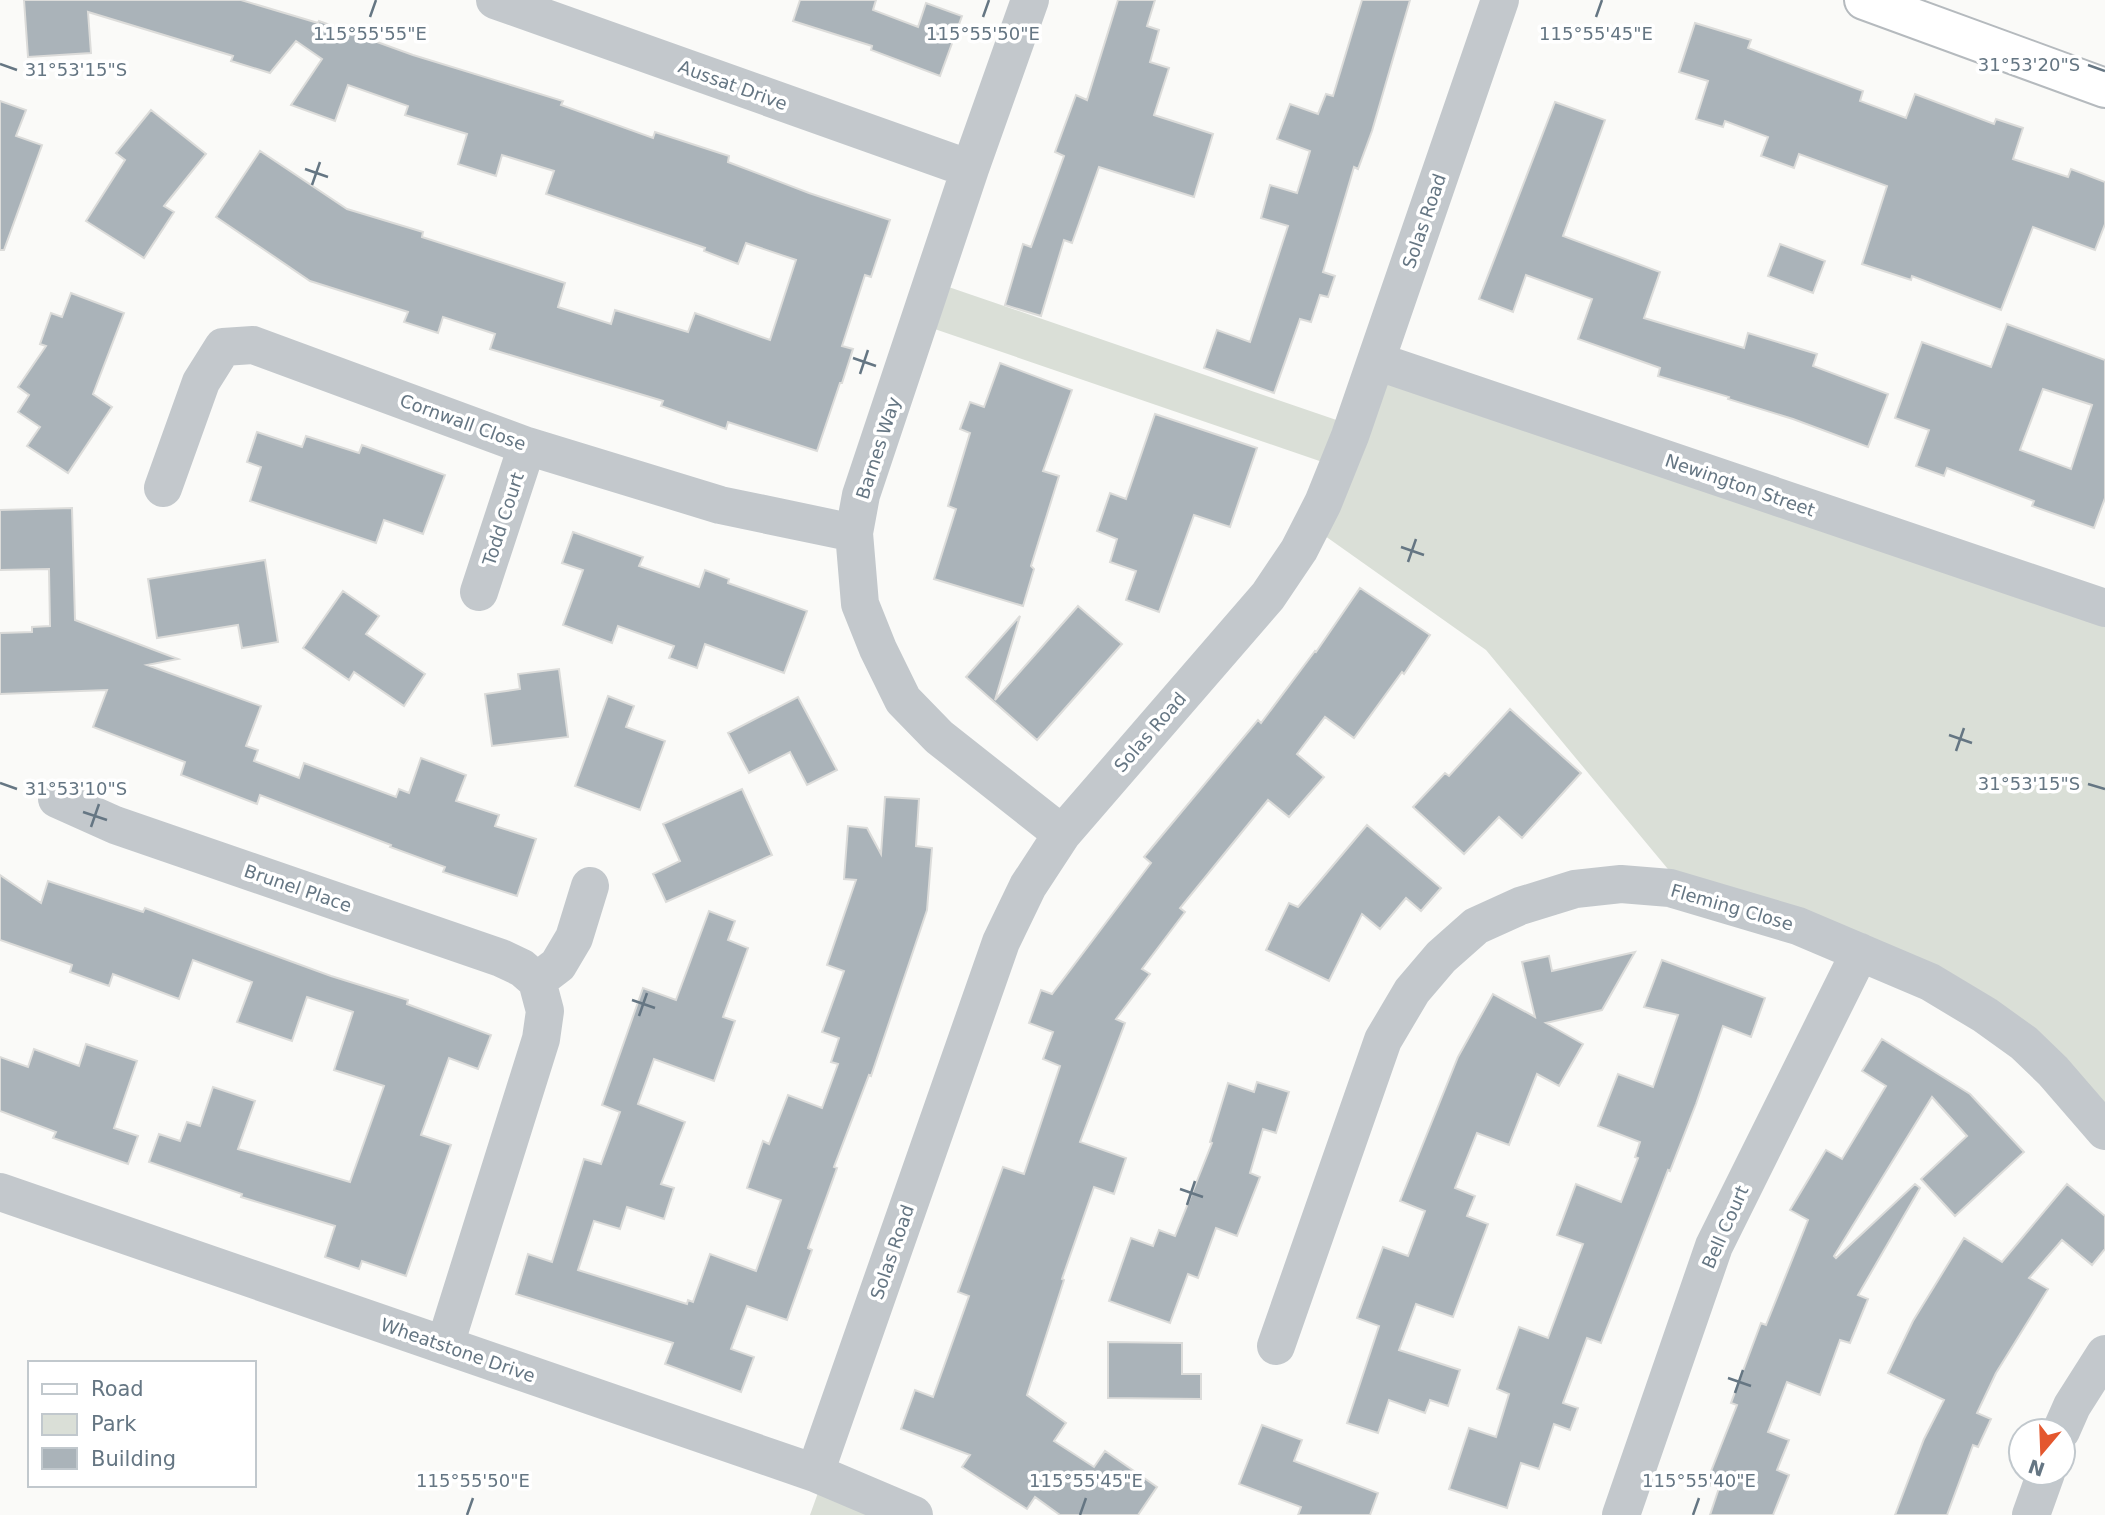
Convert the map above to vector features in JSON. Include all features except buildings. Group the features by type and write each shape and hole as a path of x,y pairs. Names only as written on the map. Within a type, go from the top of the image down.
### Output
{"main road":[{"path":"1874,2 2105,88"}],"street":[{"name":"Aussat Drive","path":"495,0 970,169"},
{"name":"Barnes Way","path":"1030,0 970,169 861,495 854,533 860,604 903,700 939,737 1062,834"},
{"name":"Solas Road","path":"815,1473 1001,942 1028,886 1062,834 1268,596 1299,550 1323,503 1346,447 1500,0"},
{"name":"Cornwall Close","path":"163,488 201,382 223,347 253,345 527,446 720,505 854,533"},
{"name":"Newington Street","path":"1376,361 2105,608"},
{"name":"Todd Court","path":"479,592 527,446"},
{"name":"Brunel Place","path":"57,799 115,825 501,958 522,968 537,981"},
{"name":"Fleming Close","path":"1276,1346 1383,1040 1412,991 1441,957 1476,926 1520,905 1575,888 1621,884 1670,888 1798,926 1930,982 2024,1043 2053,1071 2105,1131"},
{"path":"445,1345 541,1040 545,1011 537,981 558,965 564,956 574,938 590,886"},
{"name":"Bell Court","path":"1621,1515 1714,1246 1860,952"},
{"name":"Wheatstone Drive","path":"0,1192 815,1473 914,1515"},
{"path":"2067,1417 2105,1354"},
{"path":"2031,1515 2041,1487"}],"green space":[{"path":"934,282 1354,426 1376,361 2105,608 2105,1131 2024,1043 1687,892 1486,650 1311,526 1337,467 920,324"},
{"path":"824,1476 914,1515 810,1515"}]}
